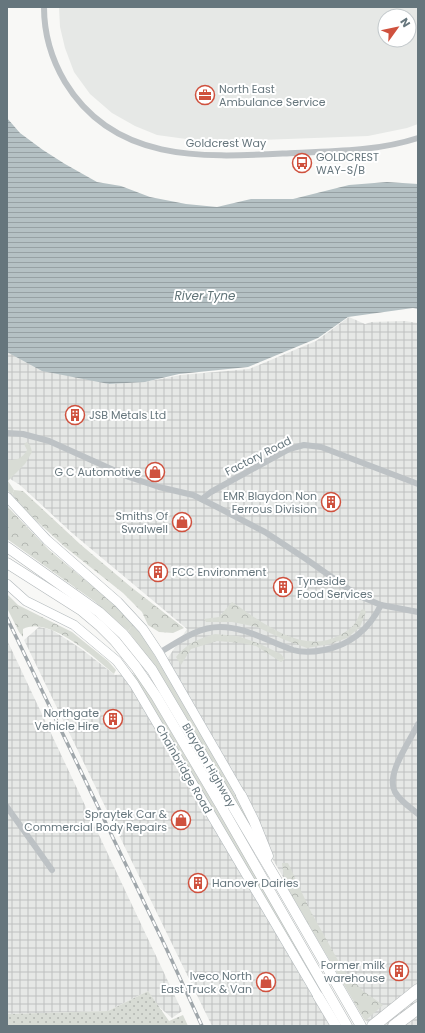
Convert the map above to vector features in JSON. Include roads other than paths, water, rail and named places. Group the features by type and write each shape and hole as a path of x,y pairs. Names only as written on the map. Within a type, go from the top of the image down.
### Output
{"highway":[{"path":"373,1026 418,990"},
{"path":"394,1026 418,1008"}],"main road":[{"path":"7,497 47,540 118,602 143,629 159,653 241,795 254,821 282,889"},
{"name":"Blaydon Highway","path":"7,547 99,612 123,634 152,670 282,889 361,1026"},
{"name":"Blaydon Highway","path":"7,563 86,614 115,641 136,667 156,696 213,792 347,1026"},
{"name":"Chainbridge Road","path":"7,584 26,601 74,625 117,661 134,684 318,996"},
{"path":"318,996 336,1026"}],"street":[{"name":"Goldcrest Way","path":"44,7 45,24 51,51 62,77 69,88 78,100 96,118 114,131 139,143 171,152 189,154 240,155 374,148 418,138"},
{"path":"7,433 23,434 49,441 129,477 202,499 265,532 357,594 381,604 418,612"},
{"name":"Factory Road","path":"202,499 289,450 304,444 321,447 418,484"},
{"path":"159,653 198,631 220,627 242,630 294,650 304,652 330,649 347,643 365,629 376,615 381,604"},
{"path":"418,724 393,773 392,783 397,795 418,814"},
{"path":"7,807 52,870"}],"water":[{"name":"River Tyne","path":"7,118 20,133 43,150 97,182 121,186 150,197 186,204 217,207 251,199 293,199 349,185 387,182 418,184 418,309 413,308 348,317 318,338 248,367 179,374 145,382 109,384 42,371 7,352"}],"railway":[{"path":"7,618 202,1026"}],"place":[{"name":"North East Ambulance Service","path":"205,95"},
{"name":"GOLDCREST WAY-S/B","path":"302,163"},
{"name":"JSB Metals Ltd","path":"75,415"},
{"name":"G C Automotive","path":"155,472"},
{"name":"EMR Blaydon Non Ferrous Division","path":"331,502"},
{"name":"Smiths Of Swalwell","path":"182,522"},
{"name":"FCC Environment","path":"158,572"},
{"name":"Tyneside Food Services","path":"283,587"},
{"name":"Northgate Vehicle Hire","path":"113,719"},
{"name":"Spraytek Car & Commercial Body Repairs","path":"181,820"},
{"name":"Hanover Dairies","path":"198,883"},
{"name":"Former milk warehouse","path":"399,971"},
{"name":"Iveco North East Truck & Van","path":"266,982"}]}
